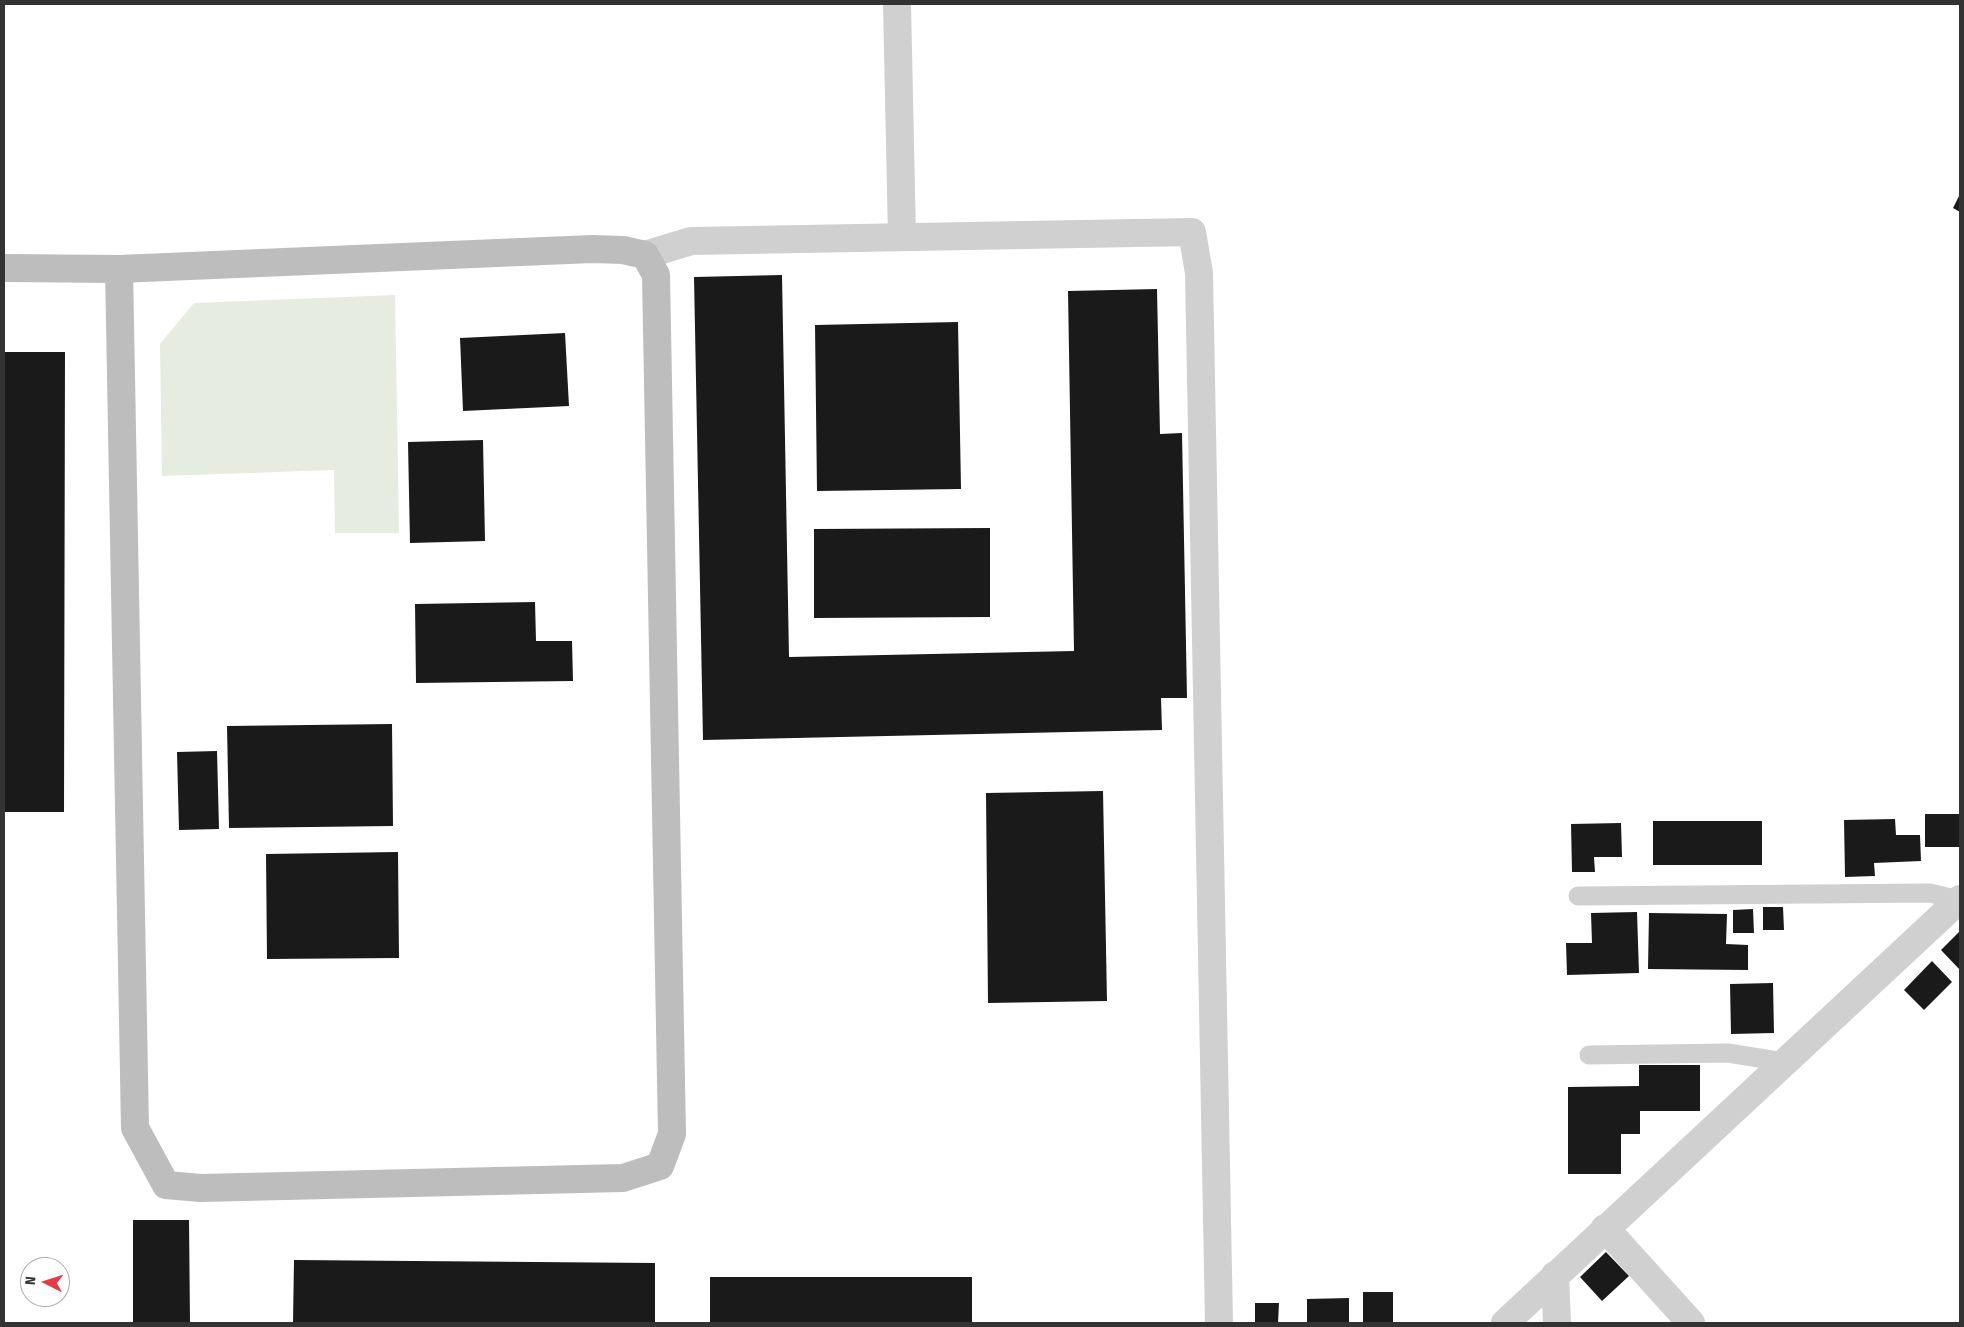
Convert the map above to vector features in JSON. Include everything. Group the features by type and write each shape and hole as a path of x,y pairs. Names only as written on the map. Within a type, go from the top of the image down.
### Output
{"street":[{"path":"897,4 902,237"},
{"path":"4,268 119,269 592,249 623,250 645,255 691,241 1192,232 1199,274 1219,1323"},
{"path":"119,269 135,1128 166,1185 202,1188 623,1178 660,1166 672,1134 656,275 645,255"},
{"path":"1504,1323 1960,899"},
{"path":"1605,1228 1691,1323"},
{"path":"1555,1275 1558,1323"}],"lane":[{"path":"1578,896 1930,893 1960,899"},
{"path":"1588,1054 1728,1053 1784,1062"}],"shaded area":[{"path":"395,295 399,533 335,533 334,470 162,476 160,344 194,303"}],"building":[{"path":"1960,194 1960,212 1953,208"},
{"path":"782,275 789,657 1074,651 1068,291 1157,289 1160,434 1182,433 1187,698 1161,698 1162,730 703,740 694,277"},
{"path":"958,322 961,489 817,491 815,325"},
{"path":"565,333 569,406 463,411 460,338"},
{"path":"4,352 65,352 64,812 4,812"},
{"path":"483,440 485,541 410,543 408,442"},
{"path":"990,528 990,617 814,618 814,529"},
{"path":"535,602 536,641 572,641 573,681 416,683 415,604"},
{"path":"392,724 393,826 229,828 227,726"},
{"path":"217,751 219,829 179,830 177,752"},
{"path":"1103,791 1107,1001 988,1003 986,793"},
{"path":"1925,814 1960,814 1960,847 1925,847"},
{"path":"1895,819 1896,835 1920,835 1921,861 1874,863 1875,876 1845,877 1844,820"},
{"path":"1653,821 1762,821 1762,865 1653,865"},
{"path":"1621,823 1622,857 1594,857 1595,872 1572,872 1571,824"},
{"path":"398,852 399,958 267,959 266,854"},
{"path":"1763,907 1783,907 1784,930 1763,930"},
{"path":"1753,909 1754,933 1733,933 1733,910"},
{"path":"1637,912 1639,973 1567,975 1566,943 1592,943 1591,913"},
{"path":"1649,913 1727,914 1726,944 1748,945 1748,970 1648,969"},
{"path":"1960,931 1960,970 1941,950"},
{"path":"1932,961 1952,982 1924,1010 1904,990"},
{"path":"1773,983 1774,1033 1731,1034 1730,984"},
{"path":"1639,1065 1700,1065 1700,1111 1640,1111 1640,1134 1621,1134 1621,1174 1568,1174 1568,1087 1639,1086"},
{"path":"133,1220 189,1220 190,1323 133,1323"},
{"path":"1606,1252 1629,1276 1602,1301 1580,1277"},
{"path":"294,1260 655,1263 655,1323 293,1323"},
{"path":"710,1277 972,1277 972,1323 710,1323"},
{"path":"1363,1292 1393,1292 1393,1323 1363,1323"},
{"path":"1349,1298 1349,1323 1307,1323 1307,1299"},
{"path":"1255,1303 1279,1303 1278,1323 1255,1323"}]}
